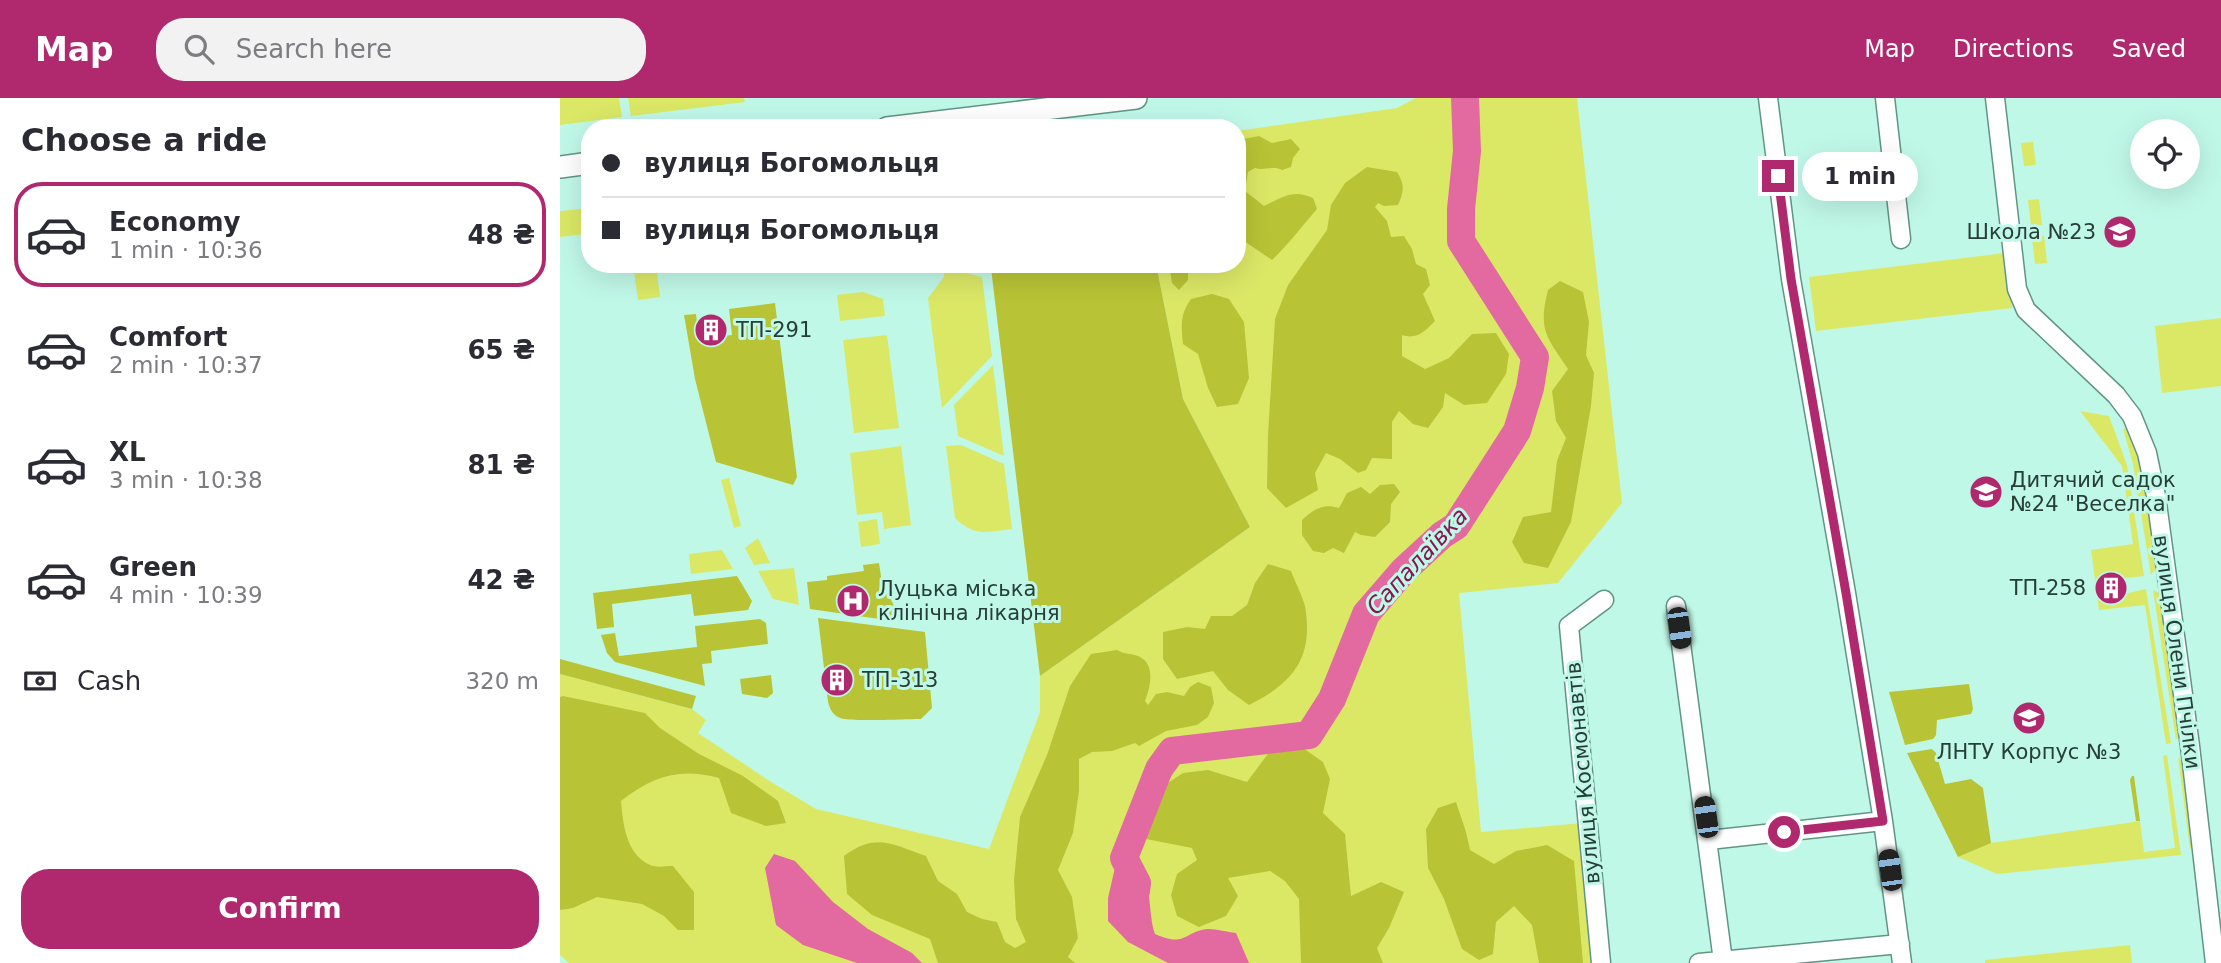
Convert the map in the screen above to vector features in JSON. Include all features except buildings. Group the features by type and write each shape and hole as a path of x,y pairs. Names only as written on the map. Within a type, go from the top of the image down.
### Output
{"main road":[{"path":"962,119 1136,98"},
{"path":"560,167 581,164"}],"street":[{"path":"1768,98 1791,279 1846,593 1883,821 1902,963"},
{"path":"1885,98 1901,239"},
{"name":"вулиця Олени Пчілки","path":"1995,98 2017,289 2026,310 2116,396 2132,416 2147,453 2156,496 2190,746 2215,963"},
{"name":"вулиця Космонавтів","path":"1601,963 1569,626 1604,600"},
{"path":"1676,606 1723,961"},
{"path":"1709,840 1883,821"},
{"path":"1699,963 1900,944"}],"green space":[{"path":"560,98 619,98 622,117 581,119 581,122 560,125"},
{"path":"628,98 744,98 745,102 631,116"},
{"path":"1416,98 1577,98 1622,503 1558,583 1459,593 1481,832 1583,823 1597,963 569,963 560,955 560,674 692,709 706,720 698,733 816,809 989,849 1040,712 1040,676 1250,527 1183,399 1158,273 1246,273 1246,130 1397,108"},
{"path":"1259,136 1272,143 1291,139 1300,149 1293,158 1291,167 1282,170 1255,168 1248,172 1246,185 1246,138"},
{"path":"2033,142 2036,165 2024,166 2021,143"},
{"path":"1367,167 1397,172 1400,177 1403,188 1398,205 1384,206 1378,203 1375,207 1387,221 1391,237 1404,236 1412,249 1416,264 1426,269 1430,285 1423,294 1435,321 1416,335 1402,335 1402,356 1425,369 1449,358 1472,334 1496,333 1509,354 1506,374 1487,403 1464,405 1445,393 1443,407 1428,428 1413,424 1399,411 1392,422 1392,459 1372,458 1366,470 1358,473 1340,459 1326,453 1315,473 1318,490 1286,508 1267,488 1275,319 1288,285 1327,230 1331,205 1345,183"},
{"path":"1246,192 1264,206 1294,194 1313,198 1317,209 1272,260 1247,243"},
{"path":"2039,199 2042,225 2031,226 2028,200"},
{"path":"581,209 581,234 560,237 560,211"},
{"path":"2044,236 2047,263 2035,264 2032,238"},
{"path":"2005,253 2012,308 1816,331 1809,277"},
{"path":"634,273 657,273 660,297 638,300"},
{"path":"944,273 966,273 982,277 992,356 942,408 928,298 944,277"},
{"path":"992,273 1158,273 1183,399 1250,527 1040,676"},
{"path":"1170,273 1188,273 1188,280 1179,290 1172,283"},
{"path":"1560,281 1583,292 1589,322 1586,355 1594,373 1571,522 1548,568 1524,563 1512,542 1523,517 1551,512 1557,461 1566,438 1556,421 1552,391 1568,369 1549,340 1544,324 1548,290"},
{"path":"863,292 883,299 885,316 840,321 837,295"},
{"path":"1212,294 1229,299 1244,322 1249,378 1238,404 1217,407 1198,354 1183,344 1182,331 1183,315 1191,299"},
{"path":"775,303 797,477 793,485 716,462 695,379 684,315 696,314 699,339 732,335 729,309"},
{"path":"2221,318 2221,386 2162,393 2155,326"},
{"path":"887,335 899,428 854,433 843,340"},
{"path":"993,365 1004,456 958,436 954,405"},
{"path":"2080,411 2109,416 2127,465 2144,576 2097,581 2101,599 2146,589 2171,743 2166,744 2145,605 2099,610 2091,550 2133,544 2122,466"},
{"path":"2129,428 2142,463 2158,566 2151,575 2133,464 2123,429"},
{"path":"961,445 1004,464 1012,529 975,531 955,518 946,446"},
{"path":"901,446 911,525 884,529 882,512 857,515 850,453"},
{"path":"729,478 741,526 734,528 721,480"},
{"path":"1394,484 1400,492 1391,504 1390,522 1375,537 1355,532 1344,553 1333,548 1324,553 1313,551 1302,535 1302,520 1315,510 1328,506 1339,508 1347,493 1361,487 1370,494 1380,485"},
{"path":"877,519 880,544 861,547 858,522"},
{"path":"758,538 770,563 754,565 745,548"},
{"path":"722,550 733,569 691,574 689,554"},
{"path":"879,563 882,583 898,618 893,621 810,609 807,582 827,580 827,576 864,571 863,565"},
{"path":"1268,564 1291,571 1305,606 1306,640 1297,667 1278,688 1249,705 1228,690 1213,671 1177,679 1163,659 1163,632 1187,627 1205,629 1211,616 1232,616 1247,605 1255,583"},
{"path":"794,568 799,605 773,599 758,571"},
{"path":"737,576 752,601 748,610 694,616 691,594 612,604 614,627 597,629 593,593"},
{"path":"2153,590 2161,594 2181,731 2176,740"},
{"path":"818,618 925,632 932,708 921,719 855,720 840,718 834,714 827,694 848,691 844,666 824,668"},
{"path":"760,619 766,623 768,644 711,651 712,663 702,664 705,686 615,662 607,653 601,635 615,633 619,656 697,647 695,626"},
{"path":"1117,650 1140,657 1148,665 1150,683 1145,701 1148,705 1156,694 1167,692 1184,696 1190,687 1198,682 1211,687 1214,703 1208,717 1197,725 1166,731 1139,746 1135,743 1112,751 1092,752 1079,759 1079,791 1073,833 1058,870 1072,897 1078,938 1068,957 1075,963 938,963 930,939 872,915 847,894 844,856 865,844 893,844 926,856 938,881 957,894 967,912 997,922 1005,942 1015,948 1026,942 1016,919 1014,880 1020,817 1047,755 1070,686 1091,654"},
{"path":"560,659 696,696 692,709 560,674"},
{"path":"771,675 773,693 767,698 742,694 740,679"},
{"path":"1969,684 1973,709 1971,714 1937,720 1936,735 1933,739 1905,745 1889,692"},
{"path":"560,697 645,713 660,728 699,754 743,776 778,801 786,823 766,826 731,813 719,778 692,773 656,780 621,801 627,838 636,854 652,866 673,866 694,892 694,930 678,930 664,916 642,904 597,897 573,908 560,910"},
{"path":"1303,748 1323,762 1330,779 1323,813 1345,834 1351,896 1381,882 1404,892 1389,928 1377,948 1383,963 1301,963 1299,899 1285,881 1270,871 1228,878 1238,896 1226,916 1199,927 1177,916 1171,895 1177,874 1197,860 1192,848 1141,838 1139,802 1183,773 1208,770 1247,782 1270,751"},
{"path":"1932,749 1936,753 1945,784 1971,779 1983,788 1991,843 1958,857 1907,753"},
{"path":"2167,755 2181,855 1997,874 1958,857 1991,843 2140,821 2144,852 2175,848 2163,756"},
{"path":"2178,757 2184,763 2194,843 2190,849"},
{"path":"2132,776 2140,821 2136,821 2130,780"},
{"path":"1456,802 1470,850 1494,864 1516,851 1547,845 1574,861 1583,963 1539,963 1532,925 1514,906 1496,922 1493,954 1479,960 1462,949 1444,899 1428,868 1426,829 1438,808"},
{"path":"2130,945 2132,963 1985,963 1985,960"}],"shaded area":[{"path":"774,854 795,861 833,902 868,929 912,953 922,963 857,963 803,945 776,925 765,868"},
{"path":"1124,858 1134,863 1145,880 1155,934 1180,939 1208,929 1236,933 1249,963 1168,963 1128,942 1108,921 1108,898 1117,859"}],"waterway":[{"name":"Сапалаївка","path":"1136,891 1137,883 1124,858 1159,769 1172,751 1309,735 1332,699 1366,614 1404,570 1442,535 1456,526 1517,431 1530,388 1535,357 1461,241 1461,209 1467,151 1465,98"}],"place":[{"name":"Школа №23","path":"2120,232"},
{"name":"ТП-291","path":"711,330"},
{"name":"Дитячий садок №24 \"Веселка\"","path":"1986,492"},
{"name":"ТП-258","path":"2111,588"},
{"name":"Луцька міська клінічна лікарня","path":"853,601"},
{"name":"ТП-313","path":"837,680"},
{"name":"ЛНТУ Корпус №3","path":"2029,718"}],"route":[{"path":"1778,176 1791,279 1883,821 1784,832"}]}
